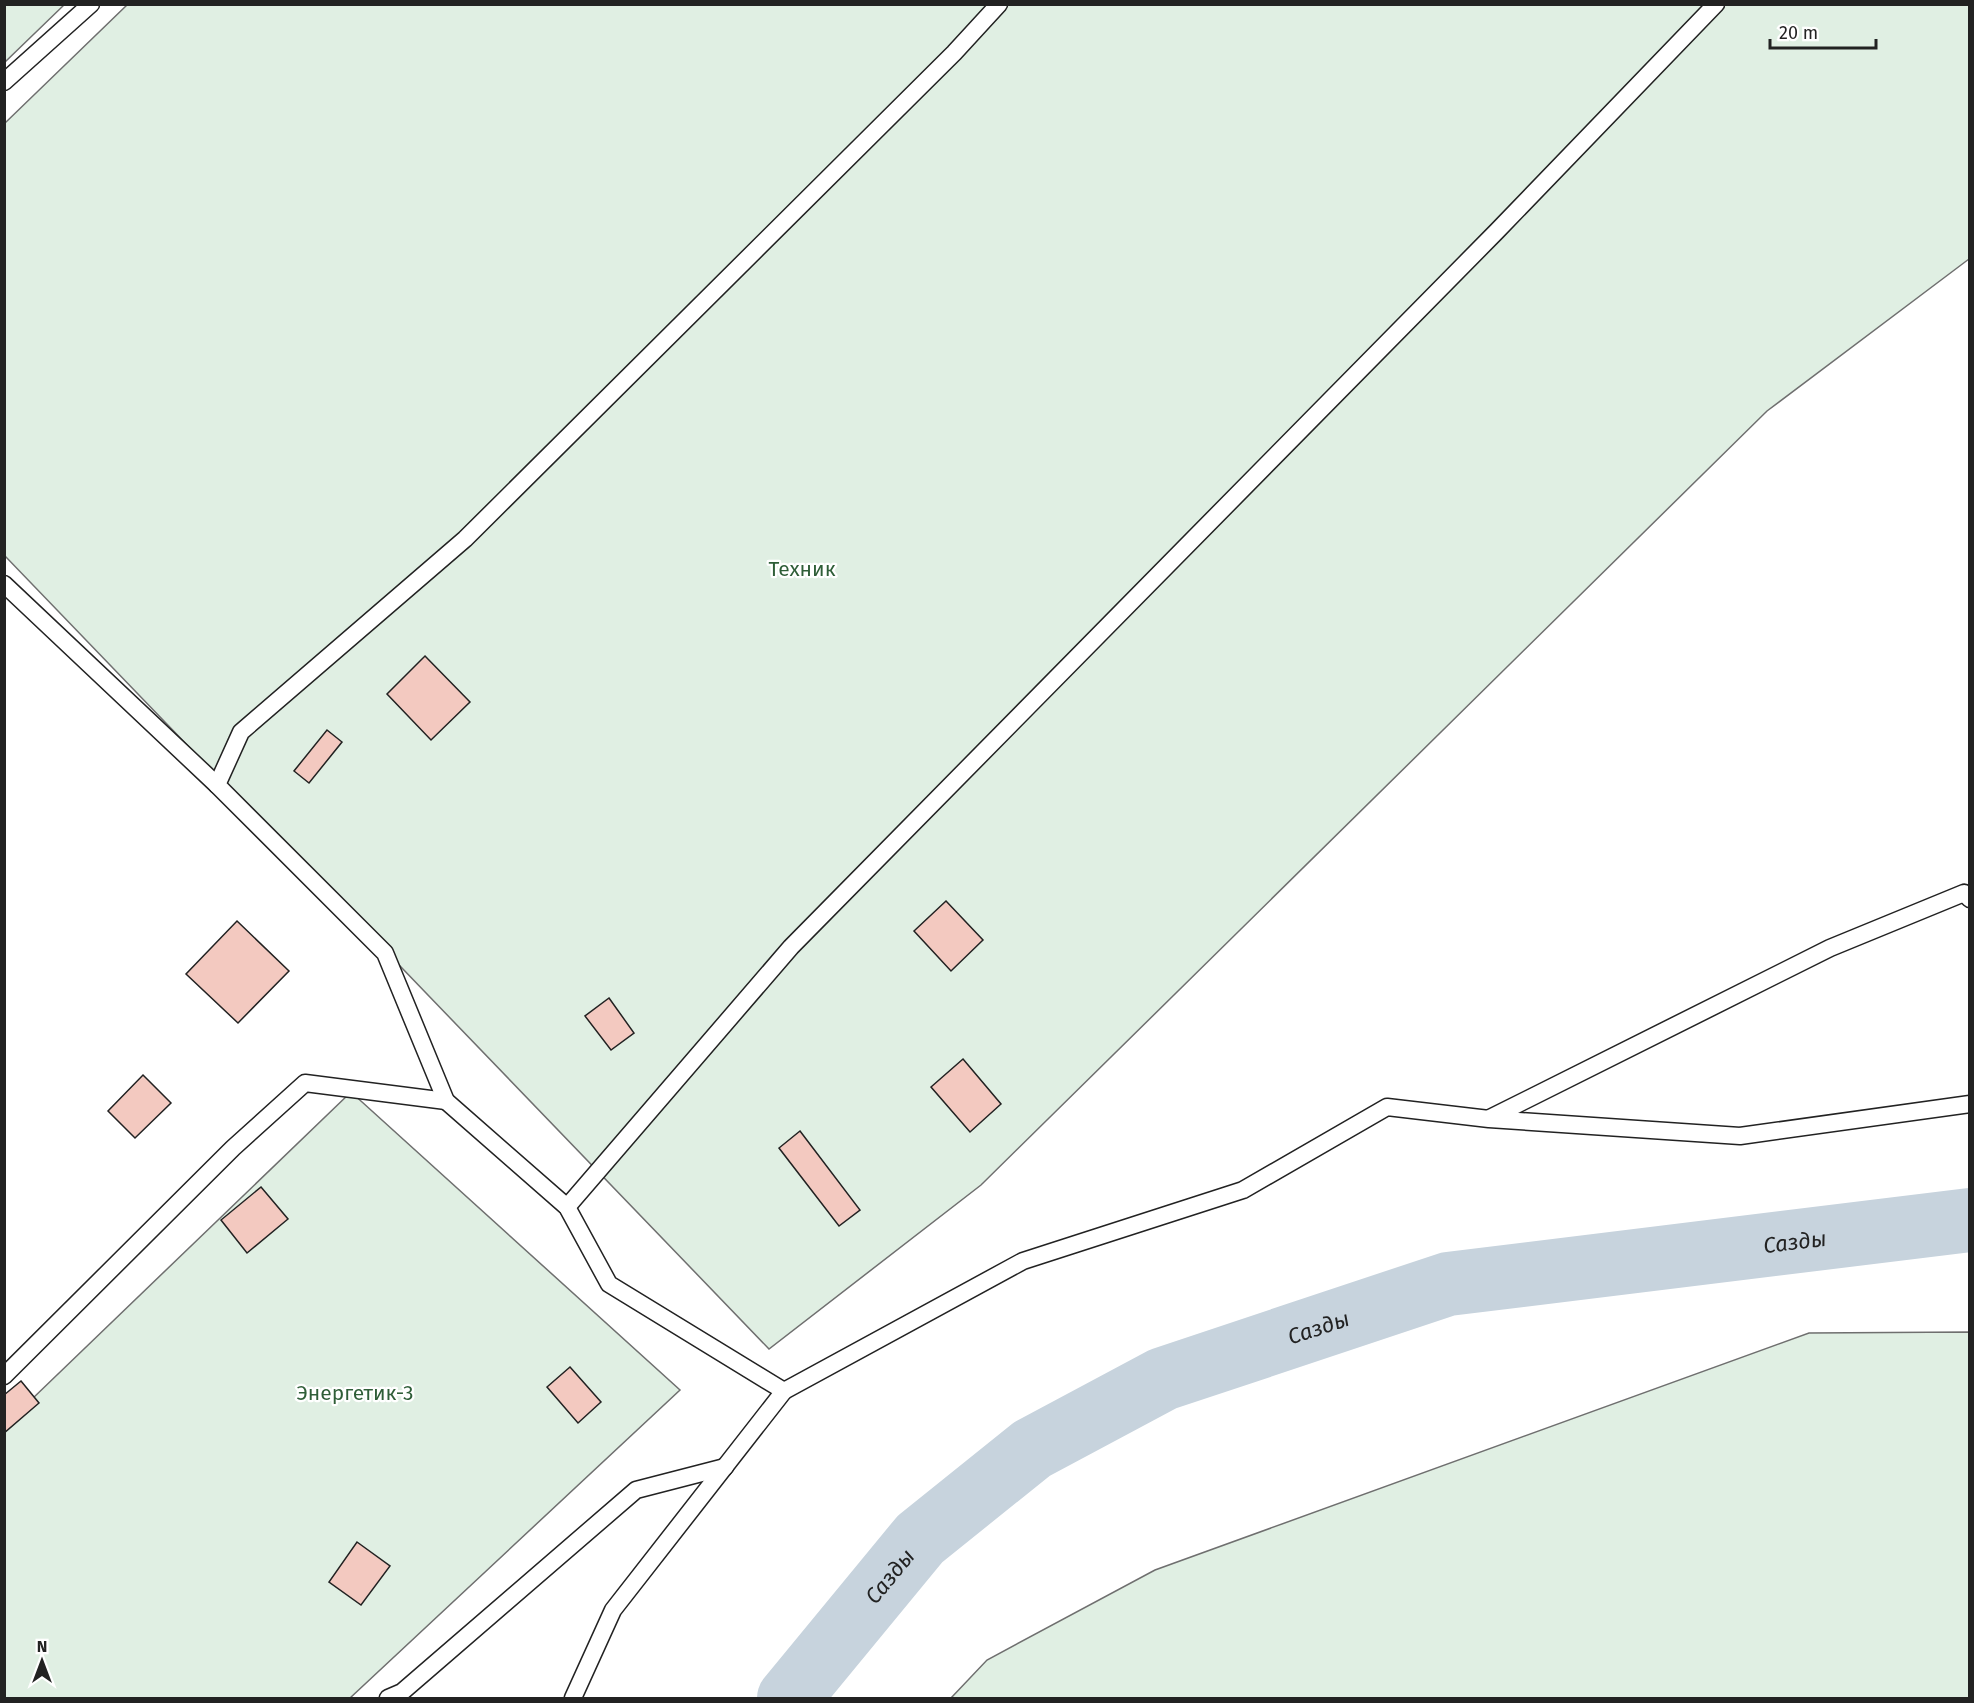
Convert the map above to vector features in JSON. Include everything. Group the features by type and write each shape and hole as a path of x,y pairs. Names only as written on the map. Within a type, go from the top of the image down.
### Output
{"lane":[{"path":"4,82 91,4"},
{"path":"217,785 241,732 465,539 954,53 999,4"},
{"path":"567,1207 791,947 1497,231 1716,4"},
{"path":"4,584 217,785 385,953 446,1101 567,1207 609,1284 784,1391"},
{"path":"1489,1119 1830,948 1964,892 1970,899"},
{"path":"4,1376 233,1148 305,1083 446,1101"},
{"path":"573,1698 613,1610 784,1391 1023,1261 1243,1190 1387,1107 1489,1119 1740,1136 1970,1104"},
{"path":"388,1698 402,1692 636,1490 725,1467"}],"green space":[{"path":"5,4 64,4 64,5 5,62"},
{"name":"Техник","path":"127,5 1969,5 1969,259 1767,411 981,1185 769,1349 5,556 5,123"},
{"name":"Энергетик-3","path":"351,1092 680,1390 350,1698 5,1698 5,1425"},
{"path":"1969,1332 1969,1698 951,1698 987,1660 1155,1570 1809,1333"}],"building":[{"path":"425,656 470,702 431,740 387,694"},
{"path":"327,730 342,742 309,783 294,771"},
{"path":"946,901 983,940 951,971 914,931"},
{"path":"237,921 289,971 238,1023 186,974"},
{"path":"609,998 634,1033 611,1050 585,1016"},
{"path":"963,1059 1001,1104 970,1132 931,1087"},
{"path":"143,1075 171,1103 135,1138 108,1111"},
{"path":"800,1131 860,1210 839,1226 779,1148"},
{"path":"261,1187 288,1219 247,1253 221,1220"},
{"path":"570,1367 601,1402 578,1423 547,1387"},
{"path":"21,1381 39,1403 4,1433 4,1395"},
{"path":"357,1542 390,1566 361,1605 329,1582"}],"waterway":[{"name":"Сазды","path":"789,1698 920,1539 1032,1449 1163,1379 1448,1284 1970,1220"}]}
